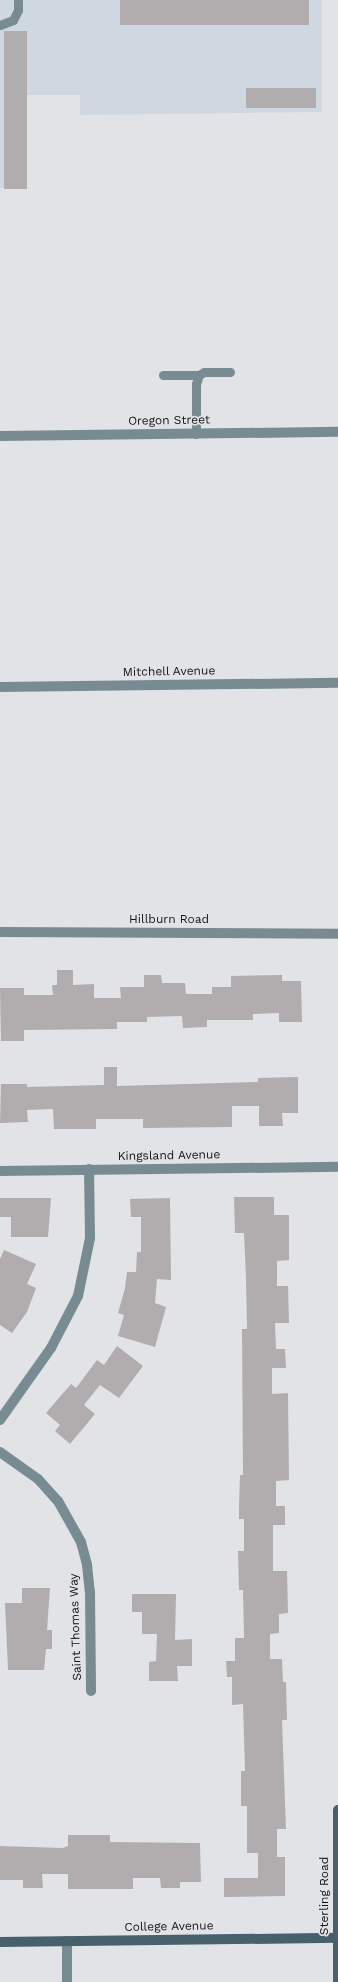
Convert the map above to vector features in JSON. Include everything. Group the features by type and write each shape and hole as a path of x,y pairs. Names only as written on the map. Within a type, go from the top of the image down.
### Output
{"street":[{"name":"Oregon Street","path":"0,436 338,432"},
{"name":"Mitchell Avenue","path":"0,687 338,683"},
{"name":"Hillburn Road","path":"0,932 338,934"},
{"name":"Kingsland Avenue","path":"0,1171 338,1167"},
{"path":"0,1420 51,1348 78,1296 90,1238 89,1169"},
{"name":"Saint Thomas Way","path":"0,1452 38,1479 58,1501 71,1521 81,1542 87,1566 90,1592 91,1691"},
{"name":"Sterling Road","path":"338,1810 338,1982"},
{"name":"College Avenue","path":"0,1942 338,1938"},
{"path":"67,1941 68,1982"}],"lane":[{"path":"0,25 8,22 16,15 18,0"},
{"path":"163,376 199,375 204,372 230,372"},
{"path":"196,434 196,384 199,375"}],"shaded area":[{"path":"0,0 322,0 322,112 80,115 80,95 26,95 26,188 0,188"}],"building":[{"path":"120,0 309,0 309,25 120,25"},
{"path":"4,31 27,31 27,189 4,189"},
{"path":"246,88 316,88 316,108 246,108"},
{"path":"57,970 73,970 73,985 94,984 94,998 121,998 120,987 144,987 144,975 161,975 162,983 185,983 186,994 212,994 212,987 231,987 231,976 282,975 282,981 301,981 302,1022 279,1022 279,1013 253,1014 253,1020 207,1020 207,1027 183,1028 182,1016 147,1017 147,1022 117,1022 117,1029 24,1030 24,1041 1,1041 0,988 24,988 24,995 53,995 52,985 57,985"},
{"path":"104,1067 117,1067 117,1086 258,1082 258,1078 298,1077 298,1113 282,1113 283,1126 259,1126 259,1106 232,1106 232,1127 143,1128 143,1119 96,1119 96,1129 54,1129 53,1109 27,1110 28,1122 0,1123 1,1084 27,1084 27,1087 104,1085"},
{"path":"234,1197 274,1197 274,1215 289,1215 289,1260 277,1261 277,1286 288,1286 289,1323 275,1323 276,1349 285,1349 286,1368 272,1368 272,1394 288,1393 289,1480 276,1481 276,1506 285,1506 285,1525 273,1525 273,1571 287,1571 288,1613 279,1614 279,1633 270,1634 270,1659 282,1659 283,1682 286,1682 287,1720 282,1720 286,1829 277,1829 277,1857 285,1857 285,1896 224,1897 224,1878 258,1878 258,1853 247,1853 247,1806 241,1806 241,1771 245,1771 243,1704 232,1705 232,1677 227,1677 226,1661 235,1661 235,1638 244,1638 243,1590 239,1590 238,1551 244,1551 244,1519 239,1519 239,1506 240,1475 243,1475 242,1329 247,1329 246,1278 244,1233 235,1233"},
{"path":"0,1198 51,1198 48,1237 11,1237 11,1217 0,1217"},
{"path":"170,1198 171,1280 157,1279 155,1303 166,1307 155,1347 118,1336 124,1315 118,1313 125,1288 127,1272 136,1272 137,1252 141,1252 141,1217 131,1217 130,1199"},
{"path":"4,1250 36,1264 27,1284 36,1288 27,1312 12,1333 0,1325 0,1259"},
{"path":"117,1346 143,1366 119,1398 100,1385 84,1405 95,1414 70,1444 55,1431 60,1425 46,1413 71,1384 76,1388 97,1360 104,1365"},
{"path":"22,1588 50,1588 47,1630 52,1630 52,1649 46,1649 44,1670 8,1670 5,1603 22,1603"},
{"path":"132,1594 176,1594 175,1640 192,1639 192,1666 177,1666 178,1681 149,1681 149,1662 156,1661 157,1634 142,1634 142,1612 132,1612"},
{"path":"68,1835 110,1835 110,1842 200,1843 201,1882 180,1882 180,1888 161,1888 160,1878 133,1878 133,1889 68,1889 68,1874 42,1874 43,1888 23,1888 23,1880 0,1880 0,1846 63,1848 68,1846"}]}
